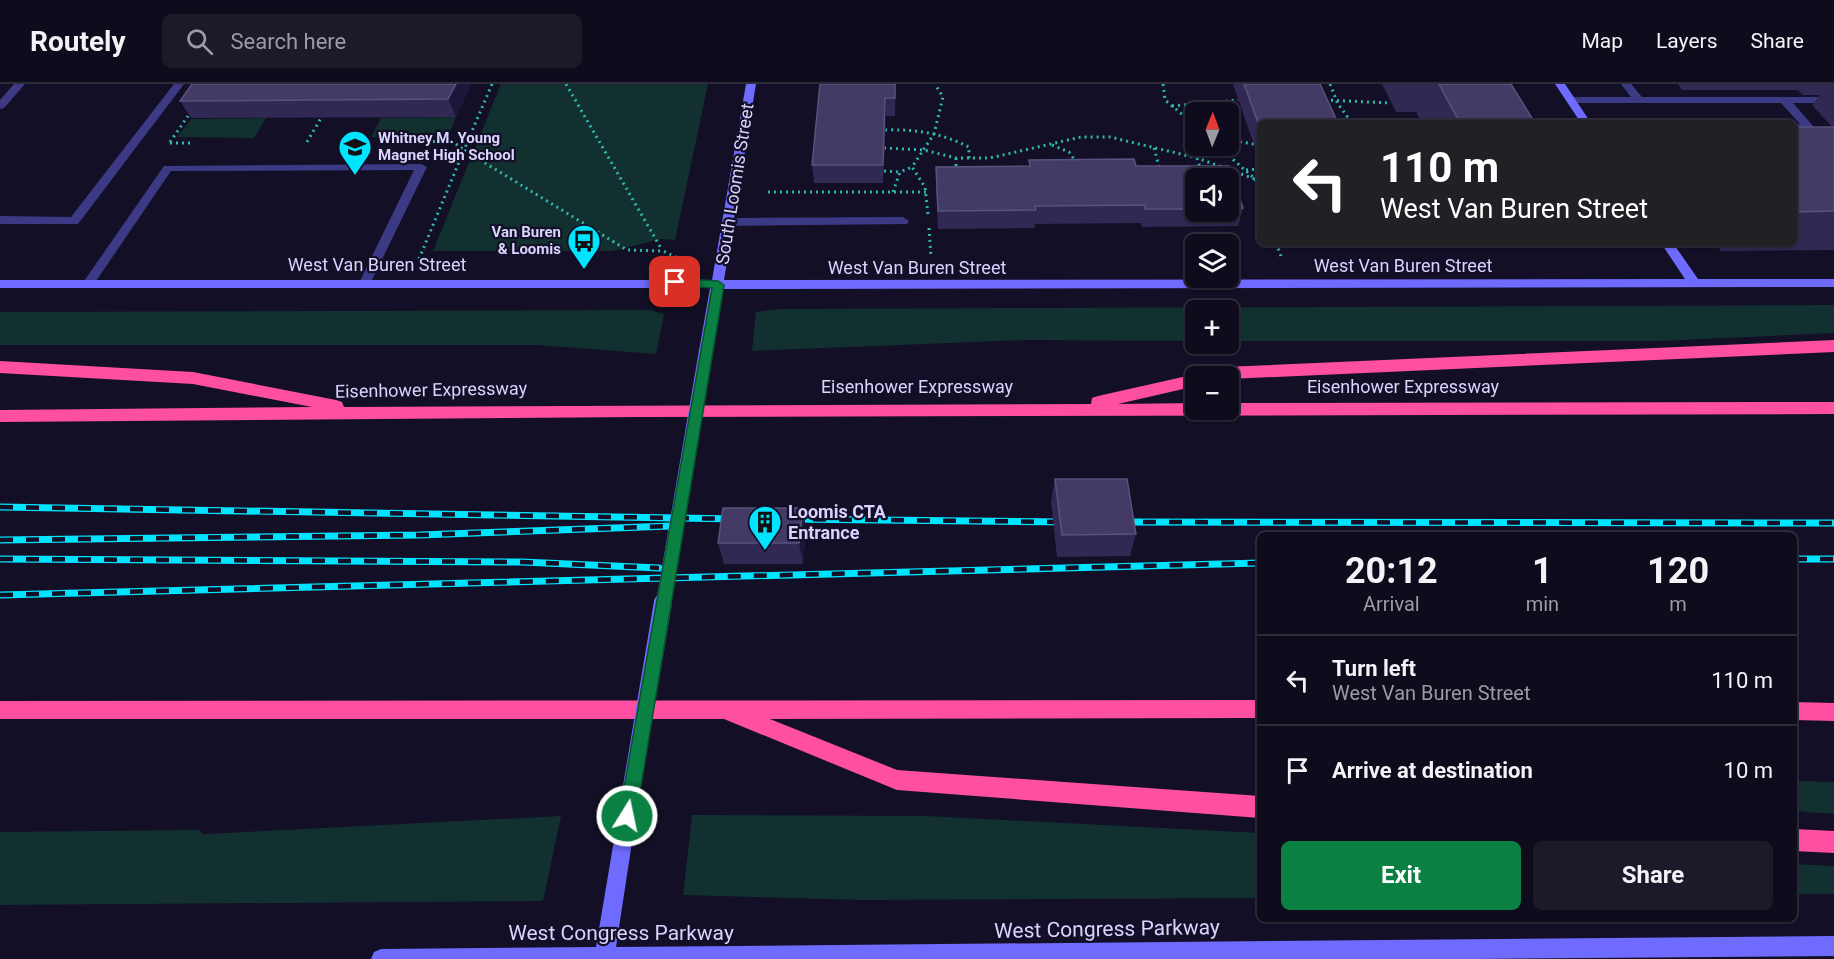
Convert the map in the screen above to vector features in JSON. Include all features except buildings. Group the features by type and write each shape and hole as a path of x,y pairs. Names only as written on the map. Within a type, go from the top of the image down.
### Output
{"highway":[{"path":"1239,372 1834,346"},
{"path":"0,367 193,378 373,414"},
{"path":"1067,410 1185,383"},
{"name":"Eisenhower Expressway","path":"0,416 1834,408"},
{"path":"0,710 1257,709"},
{"path":"722,710 897,780 1257,807"},
{"path":"1797,711 1834,712"},
{"path":"1797,840 1834,842"}],"street":[{"name":"South Loomis Street","path":"604,958 751,84"},
{"path":"1560,84 1584,120"},
{"path":"1669,246 1694,283"},
{"name":"West Van Buren Street","path":"0,284 1834,283"},
{"name":"West Congress Parkway","path":"381,959 1075,956 1834,946"}],"lane":[{"path":"0,106 20,84"},
{"path":"0,220 74,221 178,84"},
{"path":"1626,84 1639,100"},
{"path":"1571,100 1834,100"},
{"path":"1784,100 1809,127 1797,127"},
{"path":"88,284 168,168 421,167 365,283"},
{"path":"728,222 903,221"}],"path":[{"path":"419,260 492,84"},
{"path":"566,84 663,250"},
{"path":"884,171 900,172 912,167 924,150 934,132 943,97 935,84"},
{"path":"1163,84 1165,100 1185,117"},
{"path":"1330,84 1350,120"},
{"path":"1172,106 1238,99"},
{"path":"1317,101 1391,103"},
{"path":"307,142 321,118"},
{"path":"885,130 924,129 934,132 969,147 969,158"},
{"path":"884,148 924,150 956,158 990,158 1081,137 1110,137 1197,158 1255,178"},
{"path":"1239,142 1257,145"},
{"path":"1049,144 1069,152 1075,158 1078,168"},
{"path":"1154,147 1161,175"},
{"path":"464,150 627,250 663,250 678,258"},
{"path":"1229,156 1255,178 1257,183"},
{"path":"956,158 957,176"},
{"path":"1197,158 1200,168"},
{"path":"912,167 926,192 928,215"},
{"path":"1245,170 1257,169"},
{"path":"894,192 900,172"},
{"path":"768,192 926,192"},
{"path":"929,225 931,257"},
{"path":"1277,246 1281,256"}],"green space":[{"path":"501,84 708,84 675,240 661,239 612,251 433,251"},
{"path":"456,117 448,137 371,137 381,118"},
{"path":"266,118 254,138 177,137 191,119"},
{"path":"1834,305 1834,333 1660,341 1239,341 1239,307"},
{"path":"1185,307 1185,341 1027,340 752,351 756,312 780,309"},
{"path":"650,310 664,314 656,354 537,345 0,345 0,312"},
{"path":"1797,781 1834,782 1834,814 1797,811"},
{"path":"692,815 927,816 1257,833 1257,898 863,900 683,895"},
{"path":"561,816 543,901 0,905 0,832 198,830 204,834"},
{"path":"1797,864 1834,866 1834,894 1797,894"}],"railway":[{"path":"0,507 739,519"},
{"path":"787,519 1069,522"},
{"path":"1117,522 1834,523"},
{"path":"0,540 420,535 671,526"},
{"path":"0,559 522,562 659,568"},
{"path":"1797,559 1834,559"},
{"path":"0,595 1257,563"}],"place":[{"name":"Whitney M. Young Magnet High School","path":"355,176"},
{"name":"Van Buren & Loomis","path":"584,270"},
{"name":"Loomis CTA Entrance","path":"765,551"}],"route":[{"path":"627,816 718,285 675,282"}]}
